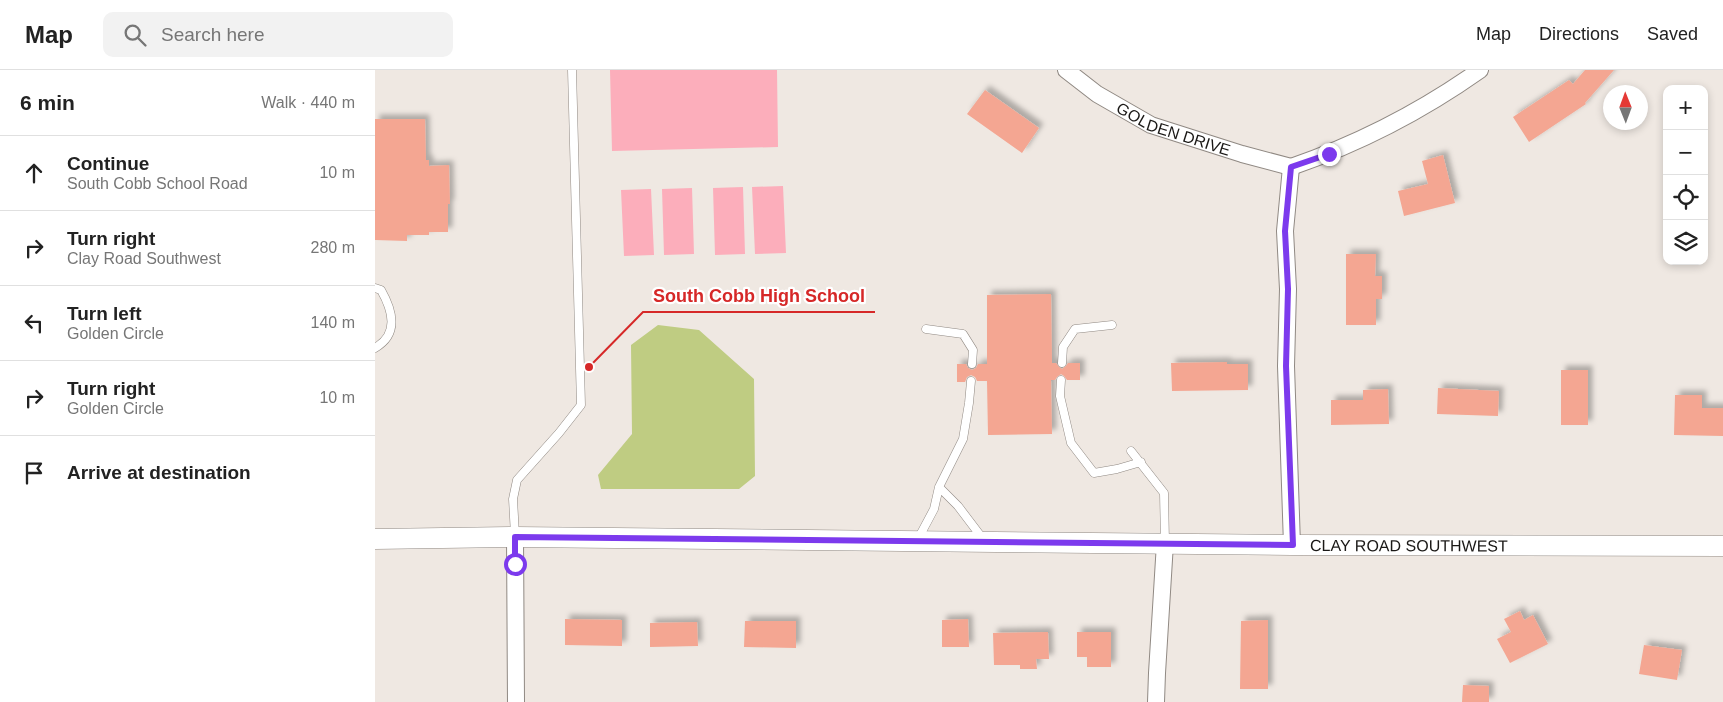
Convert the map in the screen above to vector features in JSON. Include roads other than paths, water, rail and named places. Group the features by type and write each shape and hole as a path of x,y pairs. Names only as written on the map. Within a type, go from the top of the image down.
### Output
{"street":[{"name":"GOLDEN DRIVE","path":"1066,70 1097,94 1151,125 1242,154 1291,167"},
{"path":"1293,545 1286,366 1288,289 1285,231 1291,167 1329,154 1375,132 1455,87 1480,70"},
{"name":"CLAY ROAD SOUTHWEST","path":"375,539 515,537 1293,545 1723,546"},
{"path":"515,537 516,702"},
{"path":"1157,702 1165,543"}],"lane":[{"path":"515,537 513,499 517,480 559,433 581,404 572,70"},
{"path":"375,288 381,290 390,306 391,331 384,343 375,348"},
{"path":"1061,363 1063,347 1075,329 1112,325"},
{"path":"926,328 963,334 973,350 972,364"},
{"path":"1061,380 1060,396 1071,443 1094,473 1117,470 1141,462"},
{"path":"917,541 934,509 939,487 963,439 971,382"},
{"path":"1131,451 1164,493 1165,543"},
{"path":"939,487 958,506 985,542"}],"place":[{"name":"South Cobb High School","path":"589,367"}]}
